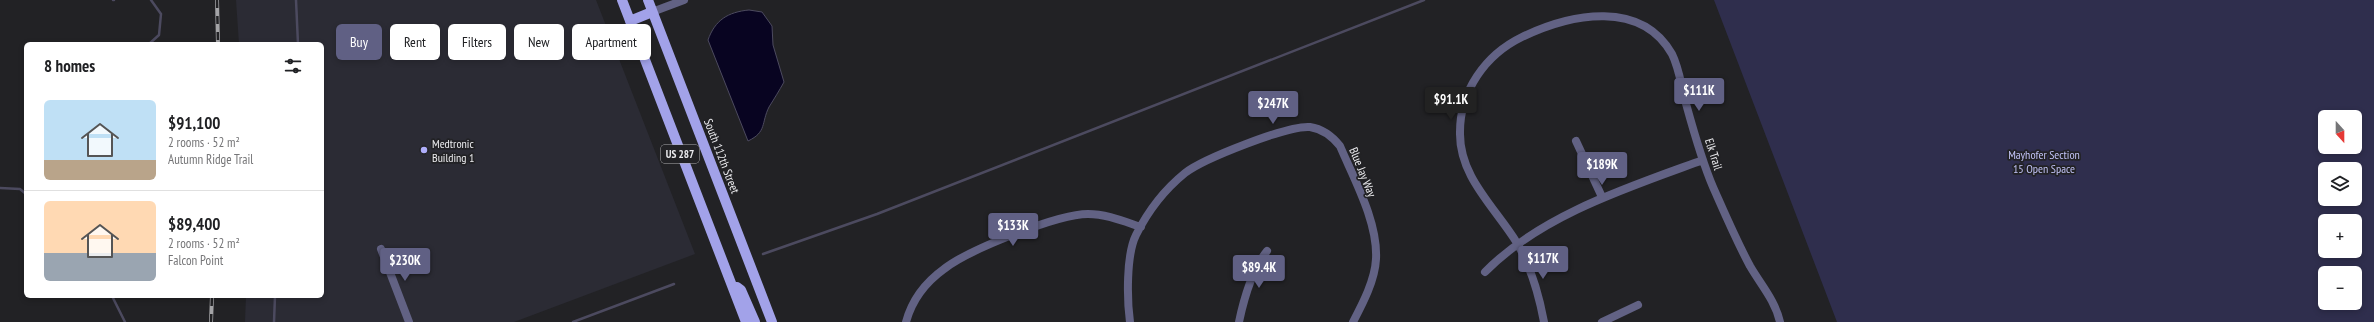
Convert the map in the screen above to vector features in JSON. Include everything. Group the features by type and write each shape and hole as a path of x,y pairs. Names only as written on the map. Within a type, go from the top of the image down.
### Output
{"main road":[{"name":"US 287","path":"622,0 746,322"},
{"name":"South 112th Street","path":"648,0 772,322"},
{"path":"630,21 652,12"},
{"path":"740,322 731,294 733,285 741,290 755,322"}],"street":[{"path":"652,12 684,0"},
{"name":"Elk Trail","path":"1544,322 1537,291 1518,245 1501,218 1480,193 1469,172 1462,150 1460,133 1461,113 1467,94 1480,71 1490,59 1510,43 1580,14 1605,11 1634,16 1660,36 1671,52 1677,65 1703,160 1734,236 1752,269 1770,296 1780,322"},
{"name":"Blue Jay Way","path":"1130,322 1128,306 1131,256 1135,237 1151,209 1167,189 1201,163 1298,128 1321,130 1332,137 1340,146 1373,229 1376,242 1376,260 1372,278 1353,322"},
{"path":"1576,141 1602,197"},
{"path":"1485,272 1501,256 1518,245 1602,197 1703,160"},
{"path":"906,322 917,296 944,268 961,258 1013,236 1055,220 1088,214 1110,216 1141,227"},
{"path":"381,249 409,322"},
{"path":"1239,322 1249,288 1260,259 1267,251"},
{"path":"1602,322 1638,305"}],"shaded area":[{"path":"236,0 596,0 605,24 572,24 572,60 619,60 695,254 514,322 245,322 246,298 324,298 324,42 239,42"}],"green space":[{"name":"Mayhofer Section 15 Open Space","path":"1714,0 2374,0 2374,322 1837,322"}],"water":[{"path":"749,10 762,12 772,26 773,45 784,82 769,107 761,131 754,138 748,141 708,40 714,27 723,18 741,11"}],"waterway":[{"path":"151,0 161,14 159,35 151,42"},
{"path":"296,0 298,42"},
{"path":"763,254 877,214 1424,0"},
{"path":"0,188 20,189 24,192"},
{"path":"573,322 674,284"},
{"path":"113,298 125,322"},
{"path":"274,322 275,298"}],"railway":[{"path":"217,0 218,42"},
{"path":"211,322 212,298"}],"place":[{"name":"Medtronic Building 1","path":"424,150"}]}
